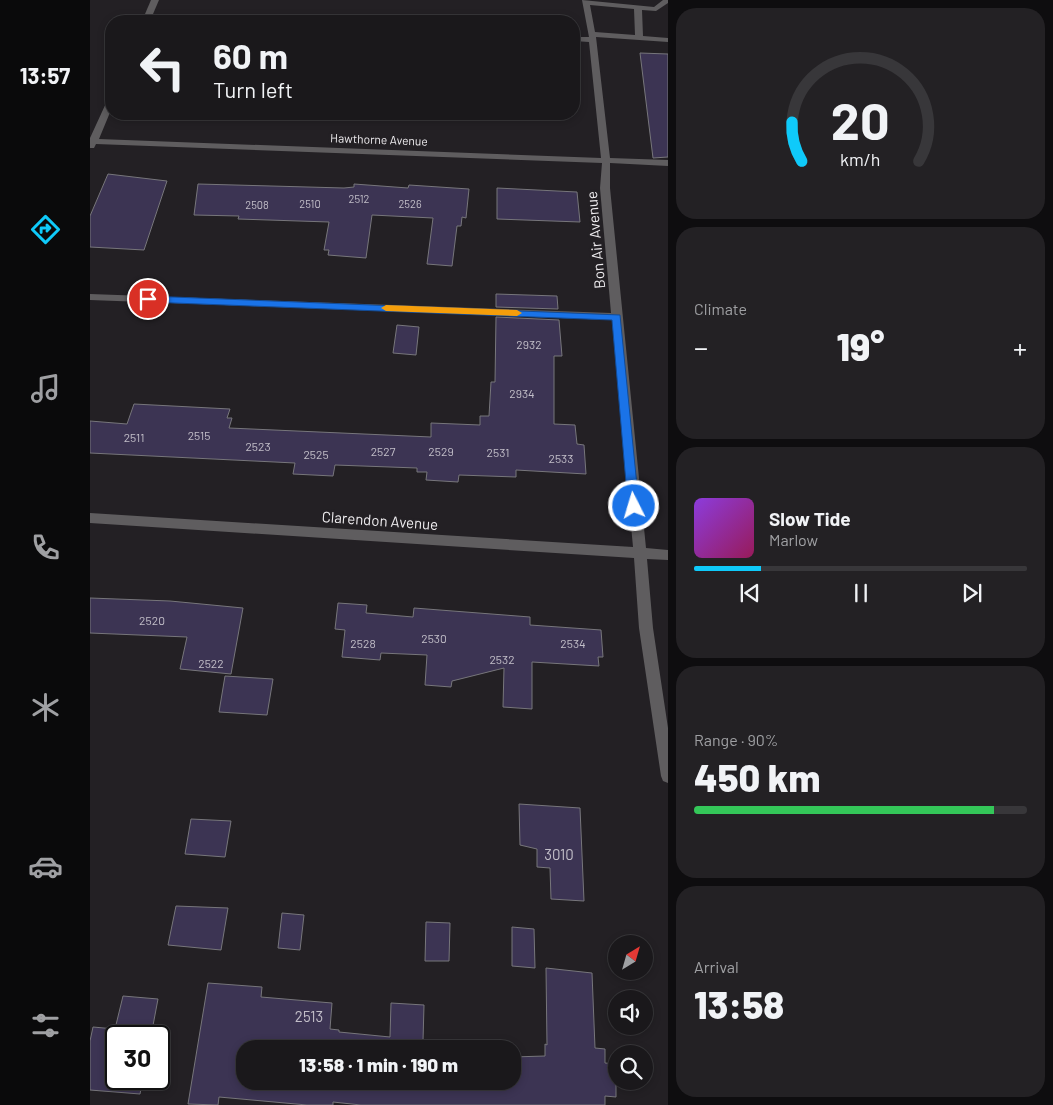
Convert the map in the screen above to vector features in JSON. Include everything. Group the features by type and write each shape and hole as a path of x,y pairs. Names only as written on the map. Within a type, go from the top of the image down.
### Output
{"street":[{"path":"149,15 155,0"},
{"path":"586,1 656,9 668,0"},
{"name":"Bon Air Avenue","path":"586,1 593,37 606,161 605,188 646,628 668,776"},
{"path":"638,7 639,38"},
{"path":"580,38 593,37 668,40"},
{"path":"91,143 105,114"},
{"name":"Hawthorne Avenue","path":"91,143 668,163"},
{"path":"90,297 617,317"},
{"name":"Clarendon Avenue","path":"90,518 668,555"}],"building":[{"path":"640,53 668,54 668,157 653,158"},
{"path":"108,174 167,181 144,250 90,247 90,216"},
{"path":"198,184 344,188 354,187 354,184 408,188 409,185 469,189 466,218 462,217 461,226 457,226 452,266 427,264 433,218 372,215 366,258 328,255 329,250 324,250 329,222 238,219 239,216 194,215"},
{"path":"497,188 577,192 580,222 497,219"},
{"path":"496,294 557,296 558,309 496,307"},
{"path":"496,317 559,320 562,356 554,356 554,424 575,425 577,444 584,445 586,474 516,470 516,477 459,475 458,482 426,480 427,472 417,472 417,468 335,465 333,476 293,474 295,463 90,453 90,421 127,424 134,404 230,409 227,418 232,418 229,428 431,437 431,423 480,425 480,416 489,416 491,382 495,382"},
{"path":"397,325 419,327 416,355 393,353"},
{"path":"90,598 170,601 243,608 231,674 180,669 187,637 90,633"},
{"path":"338,603 367,605 366,613 413,617 414,608 530,617 530,625 601,630 603,657 598,657 599,666 532,662 532,709 503,707 504,668 452,681 451,687 425,685 427,655 381,653 380,660 342,657 345,630 335,629"},
{"path":"225,676 273,679 267,715 219,712"},
{"path":"519,804 580,808 584,901 551,899 550,868 537,867 537,849 520,845"},
{"path":"191,819 231,821 225,857 185,854"},
{"path":"176,906 228,908 221,950 168,945"},
{"path":"282,913 304,915 300,950 278,948"},
{"path":"426,922 450,923 449,961 425,961"},
{"path":"512,927 534,929 535,968 512,966"},
{"path":"546,968 592,973 595,1048 605,1049 605,1063 608,1063 608,1090 616,1090 616,1097 605,1096 605,1105 361,1105 333,1102 333,1105 307,1105 219,1097 218,1105 188,1104 208,983 262,987 261,997 332,1003 330,1029 339,1030 339,1032 390,1037 391,1003 424,1005 423,1040 236,1040 236,1090 521,1090 521,1057 545,1056 545,1044 547,1045"},
{"path":"123,996 158,999 153,1025 116,1025"},
{"path":"93,1027 105,1028 105,1090 141,1090 140,1094 90,1090 90,1041"}],"slow traffic":[{"path":"386,308 517,313"}],"route":[{"path":"148,299 617,317 634,506"}]}
